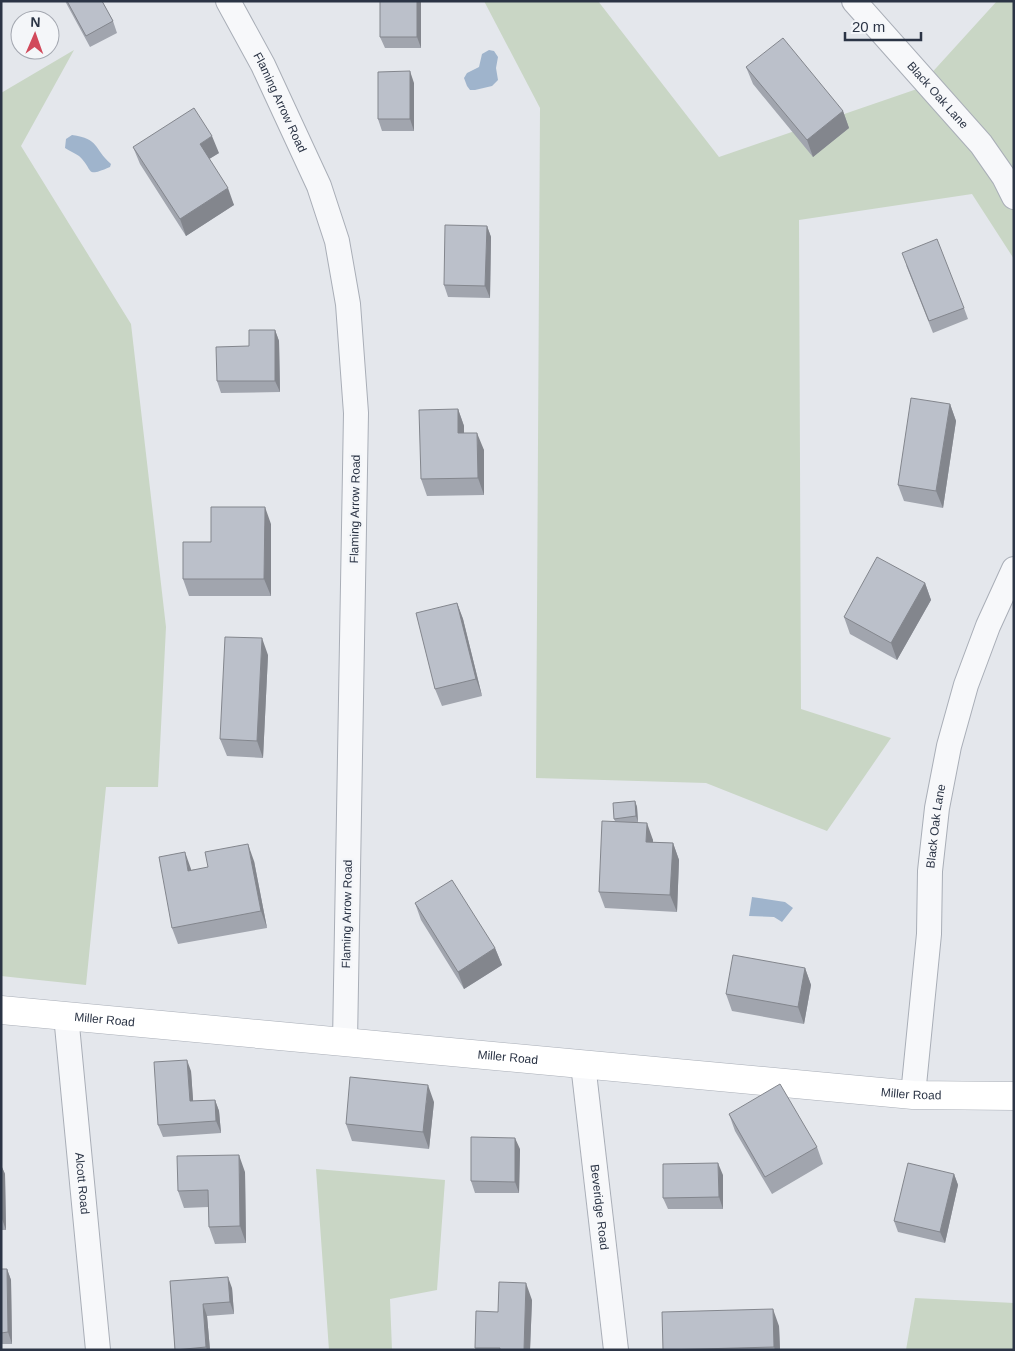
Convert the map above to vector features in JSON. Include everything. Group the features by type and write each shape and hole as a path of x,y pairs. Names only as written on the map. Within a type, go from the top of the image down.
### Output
{"street":[{"name":"Flaming Arrow Road","path":"228,1 263,65 319,186 337,241 348,304 356,413 344,1042"},
{"name":"Black Oak Lane","path":"854,1 981,144 1004,177 1014,196"},
{"name":"Black Oak Lane","path":"913,1095 929,934 930,871 936,808 949,746 966,685 988,626 1014,569"},
{"name":"Miller Road","path":"1,1010 913,1095 1014,1096"},
{"name":"Alcott Road","path":"66,1016 98,1350"},
{"name":"Beveridge Road","path":"583,1064 616,1350"}],"green space":[{"path":"484,1 598,1 719,157 917,89 997,1 1014,1 1014,259 972,194 799,220 801,709 891,738 827,831 706,783 536,778 540,108"},
{"path":"74,50 21,146 131,324 166,627 158,787 106,787 86,985 1,976 1,93 60,60"},
{"path":"316,1169 445,1180 437,1290 390,1299 392,1350 329,1350"},
{"path":"915,1298 1014,1303 1014,1350 906,1350"}],"water":[{"path":"489,50 494,51 498,57 496,68 498,80 492,86 470,90 464,78 467,73 479,67 482,54"},
{"path":"72,135 92,142 111,164 110,167 96,172 91,171 79,156 65,148 66,139"},
{"path":"752,897 785,902 793,908 782,922 774,917 749,916"}],"building":[{"path":"67,1 102,1 113,21 86,36"},
{"path":"380,1 417,1 417,37 380,37"},
{"path":"783,38 843,111 807,140 746,67"},
{"path":"410,71 410,119 378,119 378,72"},
{"path":"194,108 212,136 200,144 228,188 180,219 133,147"},
{"path":"445,225 487,226 485,286 444,285"},
{"path":"937,239 964,308 929,321 902,253"},
{"path":"249,330 275,330 275,381 217,381 216,347 249,346"},
{"path":"911,398 950,404 936,491 898,485"},
{"path":"458,409 458,433 477,433 478,478 421,479 419,410"},
{"path":"211,507 265,507 264,579 183,579 183,542 211,542"},
{"path":"877,557 925,583 891,643 844,617"},
{"path":"457,603 476,679 435,689 416,613"},
{"path":"225,637 262,638 257,741 220,739"},
{"path":"635,801 636,816 614,819 613,803"},
{"path":"602,821 647,823 646,842 673,843 670,895 599,892"},
{"path":"248,844 261,911 172,928 159,857 185,852 188,871 208,867 205,852"},
{"path":"452,880 495,948 458,972 415,903"},
{"path":"733,955 805,968 798,1007 726,994"},
{"path":"187,1060 190,1101 215,1100 216,1121 158,1125 154,1062"},
{"path":"350,1077 428,1085 423,1132 346,1124"},
{"path":"780,1084 817,1147 765,1177 729,1114"},
{"path":"471,1137 515,1138 515,1182 471,1181"},
{"path":"239,1155 240,1226 209,1227 208,1190 178,1191 177,1156"},
{"path":"718,1163 719,1197 663,1198 663,1164"},
{"path":"908,1163 954,1174 940,1232 894,1221"},
{"path":"1,1269 7,1269 8,1332 1,1333"},
{"path":"228,1277 230,1302 203,1304 206,1347 175,1350 170,1281"},
{"path":"499,1282 526,1283 524,1350 475,1348 476,1311 498,1312"},
{"path":"773,1309 774,1347 663,1350 662,1312"}]}
